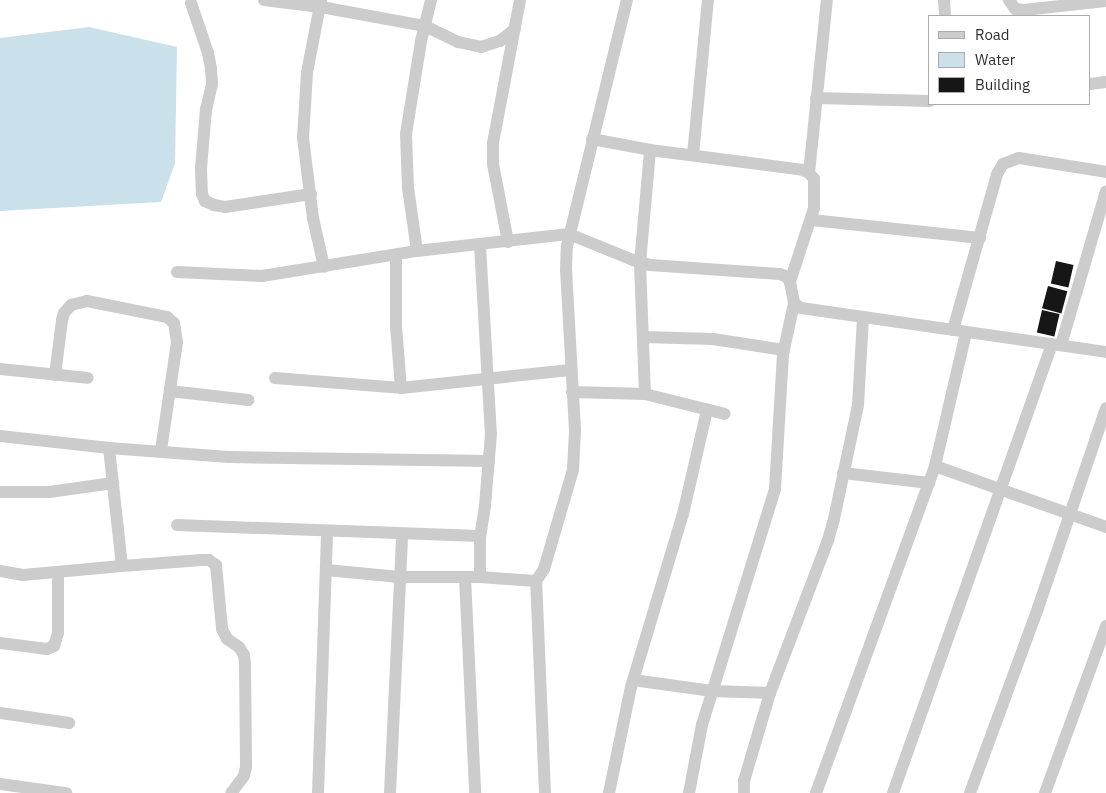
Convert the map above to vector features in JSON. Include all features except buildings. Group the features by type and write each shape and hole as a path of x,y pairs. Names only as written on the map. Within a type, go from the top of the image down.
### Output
{"street":[{"path":"264,0 321,3 425,26 458,42 480,47 500,41 515,29"},
{"path":"417,251 408,188 406,150 411,97 431,0"},
{"path":"508,242 493,164 493,143 520,0"},
{"path":"545,793 536,581 544,568 573,470 575,430 570,370 566,270 569,234 627,0"},
{"path":"693,155 708,0"},
{"path":"809,173 827,0"},
{"path":"944,0 945,15"},
{"path":"1009,0 1016,10 1059,11 1106,1"},
{"path":"191,1 208,52 211,69 212,84 205,118 201,169 202,194 205,201 225,207 311,194"},
{"path":"321,3 307,73 303,138 324,267"},
{"path":"1091,84 1106,82"},
{"path":"816,98 928,101"},
{"path":"592,138 650,150 803,170 809,173 814,179 815,191 812,220 790,282"},
{"path":"645,394 640,262 650,150"},
{"path":"816,793 935,466 960,332 980,238 997,174 1003,164 1012,159 1019,158 1106,172"},
{"path":"893,793 999,490 1056,345 1106,191"},
{"path":"812,220 980,238"},
{"path":"177,272 254,276 324,267 417,251 569,234 640,262 762,272 780,274 787,277 790,282 794,303 784,350 775,489 712,691 698,742 690,793"},
{"path":"480,245 489,379 490,434 485,506 480,536 480,577"},
{"path":"396,255 396,326 401,388"},
{"path":"55,375 64,313 71,305 87,301 160,315 174,323 178,342 160,451"},
{"path":"794,303 801,308 1106,352"},
{"path":"744,793 744,781 770,693 828,540 858,405 863,317"},
{"path":"643,337 713,339 784,350"},
{"path":"0,369 88,378"},
{"path":"275,378 401,388 570,370"},
{"path":"170,391 248,400"},
{"path":"572,392 645,394 724,414"},
{"path":"970,793 1038,608 1068,515 1106,408"},
{"path":"608,793 633,680 683,514 707,410"},
{"path":"0,436 109,448 228,457 488,461"},
{"path":"109,448 122,566"},
{"path":"935,466 1106,527"},
{"path":"843,473 929,483"},
{"path":"0,492 49,492 112,483"},
{"path":"177,525 480,536"},
{"path":"318,793 327,531"},
{"path":"390,793 402,534"},
{"path":"0,572 23,575 202,560 209,560 216,565 222,629 227,639 239,647 244,655 245,665 246,767 244,776 231,793"},
{"path":"326,570 400,577 480,577 536,581"},
{"path":"0,643 47,649 54,646 58,633 58,572"},
{"path":"465,577 475,793"},
{"path":"1045,793 1106,626"},
{"path":"633,680 712,691 770,693"},
{"path":"0,713 69,723"},
{"path":"0,784 66,793"}],"water":[{"path":"89,27 177,47 175,163 161,202 0,211 0,38"}]}
